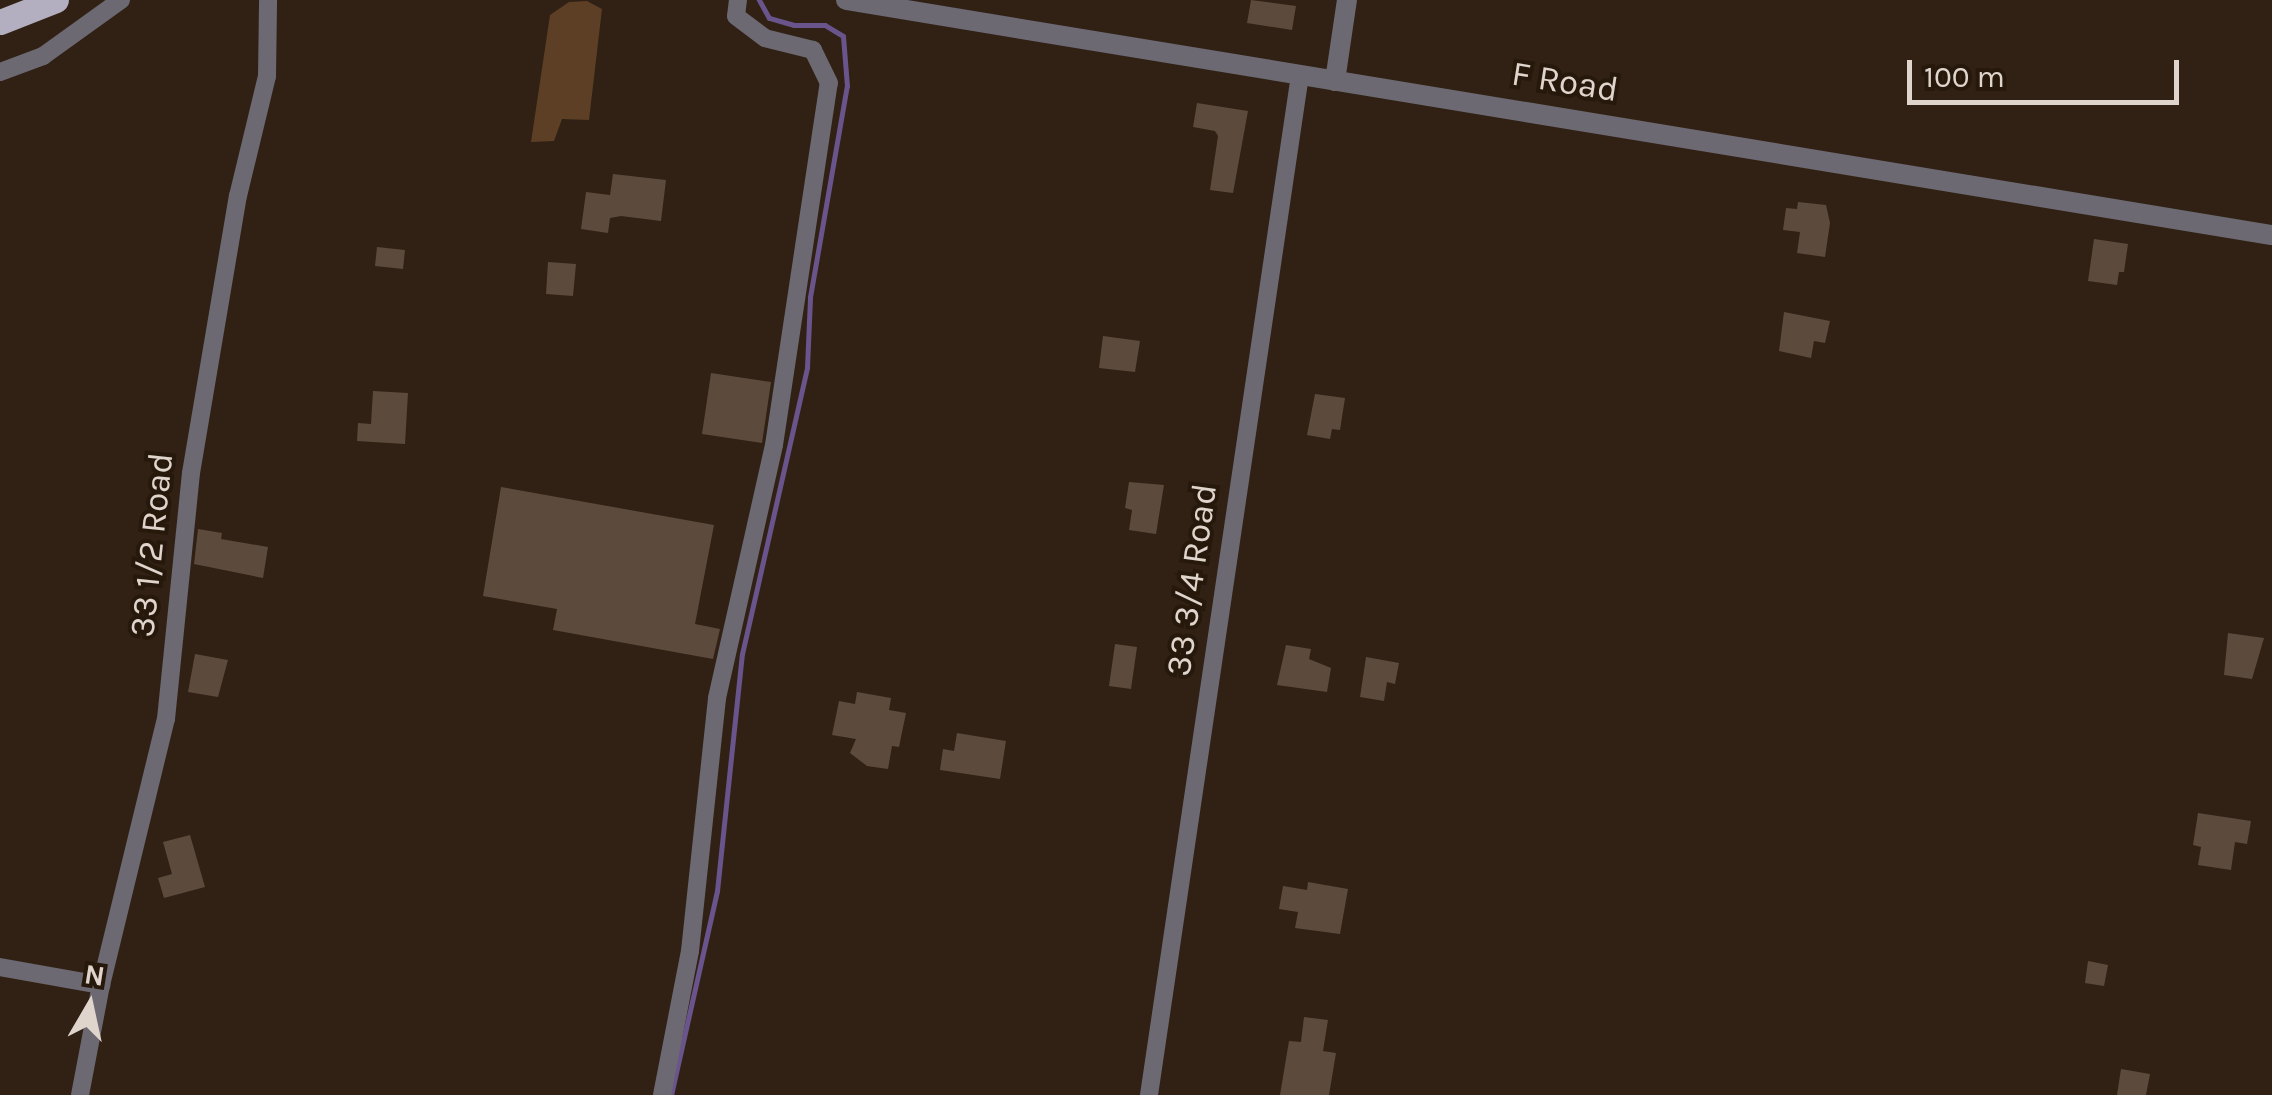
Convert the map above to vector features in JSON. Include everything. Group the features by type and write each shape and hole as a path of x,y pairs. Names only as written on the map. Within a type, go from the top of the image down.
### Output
{"main road":[{"path":"0,22 56,0"}],"street":[{"path":"0,72 43,56 121,0"},
{"name":"33 1/2 Road","path":"80,1095 101,985 166,719 192,473 238,196 267,76 268,0"},
{"path":"662,1095 690,952 717,698 774,445 829,83 813,50 764,38 736,16 738,0"},
{"name":"F Road","path":"846,0 2272,235"},
{"path":"1335,81 1347,0"},
{"name":"33 3/4 Road","path":"1149,1095 1300,75"},
{"path":"0,967 101,985"}],"shaded area":[{"path":"587,1 602,9 589,120 562,119 554,141 531,142 550,15 569,2"}],"building":[{"path":"1251,0 1296,6 1292,30 1247,23"},
{"path":"1197,103 1248,111 1233,193 1210,190 1218,136 1215,131 1193,127"},
{"path":"613,174 666,180 661,221 621,216 610,218 608,233 581,229 586,192 610,195"},
{"path":"1798,202 1826,205 1830,223 1825,257 1797,253 1800,232 1783,230 1786,208 1797,209"},
{"path":"2094,239 2128,244 2124,272 2119,272 2117,285 2088,281"},
{"path":"377,247 405,250 403,269 375,266"},
{"path":"548,262 576,264 573,296 546,294"},
{"path":"1784,312 1830,321 1825,343 1814,341 1811,358 1779,351"},
{"path":"1103,336 1140,341 1135,372 1099,368"},
{"path":"711,373 771,382 762,443 702,434"},
{"path":"373,391 408,393 405,444 357,441 358,423 371,424"},
{"path":"1315,394 1345,398 1340,430 1332,429 1330,439 1307,435"},
{"path":"1129,482 1164,485 1156,534 1129,530 1132,510 1125,508"},
{"path":"501,487 714,525 695,624 720,629 713,659 553,630 557,609 483,596"},
{"path":"198,529 222,533 221,539 268,547 263,578 194,564"},
{"path":"2228,633 2264,638 2252,679 2224,675"},
{"path":"1115,644 1137,647 1131,689 1109,686"},
{"path":"1286,645 1311,649 1309,659 1331,668 1327,692 1277,685"},
{"path":"195,654 228,660 218,697 188,692"},
{"path":"1366,657 1399,663 1395,684 1387,682 1384,701 1360,697"},
{"path":"857,692 891,698 889,710 906,713 899,747 892,746 888,769 867,766 850,753 856,739 832,735 839,701 855,704"},
{"path":"957,733 1006,741 1000,779 940,770 943,749 954,751"},
{"path":"2198,813 2251,821 2247,844 2235,842 2231,870 2198,865 2201,847 2193,845"},
{"path":"190,835 205,887 164,898 158,878 172,874 163,842"},
{"path":"1308,882 1348,889 1340,934 1295,928 1298,912 1279,909 1283,886 1307,890"},
{"path":"2088,961 2108,965 2104,986 2085,983"},
{"path":"1304,1017 1328,1020 1323,1051 1336,1053 1329,1095 1280,1095 1289,1041 1301,1042"},
{"path":"2121,1069 2150,1074 2146,1095 2117,1095"}],"waterway":[{"path":"671,1095 717,891 742,654 807,367 810,297 847,86 843,36 825,25 794,25 769,18 759,0"}]}
